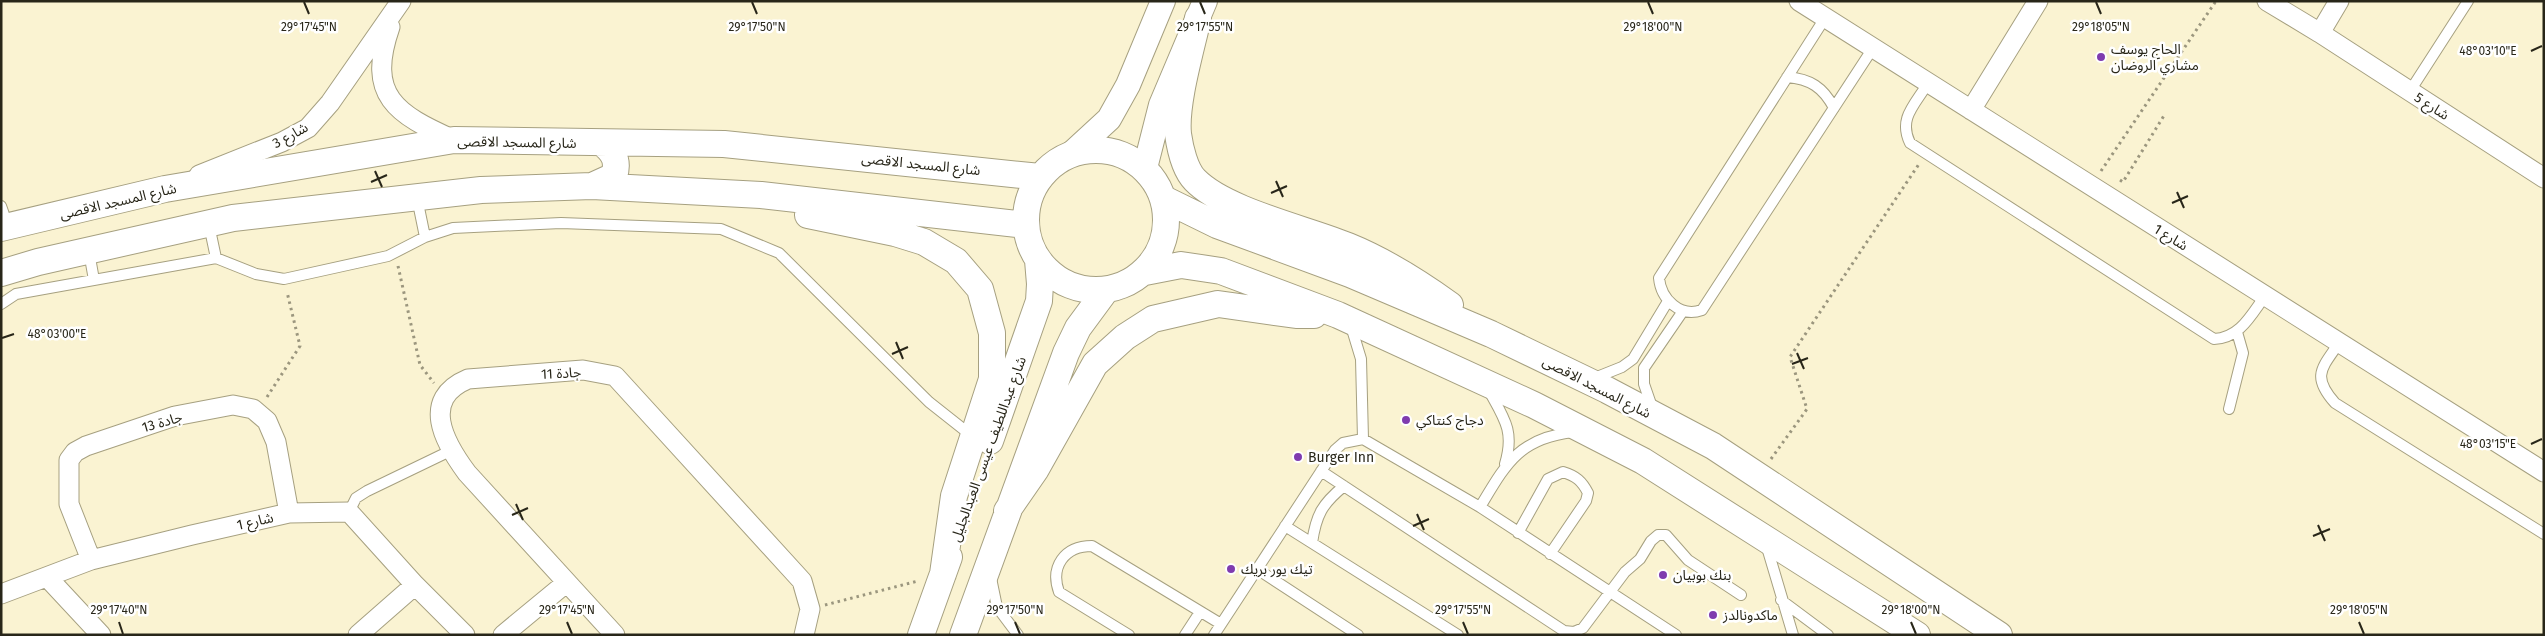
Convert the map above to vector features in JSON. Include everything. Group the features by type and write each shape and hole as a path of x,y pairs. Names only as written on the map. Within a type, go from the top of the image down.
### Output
{"main road":[{"path":"1201,10 1180,104 1178,132 1183,155 1194,180 1226,202 1349,246 1410,276 1492,334"},
{"name":"شارع المسجد الاقصى","path":"3,222 165,189 454,140 724,144 1040,177"},
{"path":"592,186 614,176 617,166 611,150 602,143"},
{"path":"1145,272 1157,256 1165,238 1167,219 1164,199 1156,182 1145,168 1129,157 1110,150 1090,149 1071,154 1054,163 1040,177 1029,200 1026,225 1030,243 1038,260 1056,278 1080,289 1106,290 1120,287 1145,272 1181,265 1221,271 1343,318 1485,383 1643,461 1764,536 1917,635"},
{"path":"1,273 89,250 242,216 481,190 592,186 761,195 1026,225"},
{"path":"690,191 895,233 924,242 956,261 980,288 992,333 992,379 954,496 942,574"},
{"name":"شارع المسجد الاقصى","path":"1164,199 1216,225 1350,274 1492,334 1655,415 1713,446 1999,635"},
{"name":"شارع عبداللطيف عيسى العبدالجليل","path":"921,635 1029,333 1039,300 1038,260"},
{"path":"963,635 1066,353 1078,328 1106,290"},
{"path":"1007,511 1036,469 1095,364 1125,337 1153,319 1218,304 1296,315 1343,318"}],"street":[{"path":"1071,154 1109,119 1128,86 1163,1"},
{"name":"شارع 1","path":"1798,1 2544,472"},
{"path":"1971,110 2038,1"},
{"name":"شارع 5","path":"2267,1 2320,33 2544,178"},
{"path":"2320,33 2339,1"},
{"name":"شارع 3","path":"399,5 383,47 381,71 385,87 393,103 403,114 418,124 454,140"},
{"name":"شارع 3","path":"165,189 282,142 308,128 330,103 399,5"},
{"path":"1145,168 1161,105 1201,10"},
{"name":"جادة 11","path":"444,395 455,385 468,379 582,370 615,376 802,582 810,609 804,635"},
{"path":"444,395 439,410 450,451 467,473 566,584 615,635"},
{"name":"جادة 13","path":"91,560 69,504 69,460 75,452 86,446 175,416 233,405 257,412"},
{"path":"257,412 268,421 276,442 289,513"},
{"path":"349,512 415,585 465,635"},
{"name":"شارع 1","path":"1,594 91,560 289,513 349,512"},
{"path":"47,577 101,635"},
{"path":"503,635 566,584"},
{"path":"358,635 415,585"}],"lane":[{"path":"2410,91 2468,1"},
{"path":"1825,18 1659,278 1660,288 1668,301 1683,311 1694,313 1702,310 1873,48"},
{"path":"1787,77 1803,79 1817,85 1826,94 1834,108"},
{"path":"1928,83 1904,122 1904,132 1910,143 2214,339 2222,339 2237,332 2265,296"},
{"path":"416,196 425,237"},
{"path":"208,223 216,258"},
{"path":"1,304 16,294 216,258 256,274 284,278 395,252 425,237 453,228 561,223 721,229 779,253 929,402 974,438"},
{"path":"89,250 94,280"},
{"path":"1588,381 1622,367 1633,359 1668,301"},
{"path":"1655,415 1644,384 1644,368 1683,311"},
{"path":"1343,318 1361,359 1363,439"},
{"path":"2230,409 2243,353 2237,332"},
{"path":"2339,343 2320,370 2321,383 2335,403 2544,534"},
{"path":"1485,383 1502,414 1509,437 1510,446 1504,468"},
{"path":"1480,507 1504,468 1519,452 1549,435 1583,430"},
{"path":"1214,635 1335,450 1343,443 1363,439 1480,507 1610,594 1676,635"},
{"path":"349,512 356,498 367,491 450,451"},
{"path":"1321,471 1564,631 1574,632 1583,628 1625,572 1640,559 1651,540 1662,535 1669,538 1688,560 1740,595"},
{"path":"1518,533 1548,479 1563,472 1572,475 1582,482 1588,493 1586,501 1550,554"},
{"path":"1312,543 1315,523 1321,509 1344,486"},
{"path":"1285,526 1458,635"},
{"path":"1764,536 1781,600 1793,635"},
{"path":"1129,635 1059,592 1055,575 1061,559 1074,548 1092,546 1221,624"},
{"path":"988,566 997,607 1018,635"},
{"path":"1257,569 1346,631 1358,635"},
{"path":"1781,600 1828,635"},
{"path":"1185,635 1200,612"}],"path":[{"path":"2091,186 2216,1"},
{"path":"2116,178 2123,182 2165,114"},
{"path":"1759,476 1807,409 1790,358 1926,154"},
{"path":"2102,169 2109,174"},
{"path":"395,252 420,365 444,395"},
{"path":"257,412 300,346 284,278"},
{"path":"810,609 942,574"}],"place":[{"name":"الحاج يوسف مشاري الروضان","path":"2101,57"},
{"name":"دجاج كنتاكي","path":"1406,420"},
{"name":"Burger Inn","path":"1298,457"},
{"name":"تيك يور بريك","path":"1231,569"},
{"name":"بنك بوبيان","path":"1663,575"},
{"name":"ماكدونالدز","path":"1713,615"}]}
